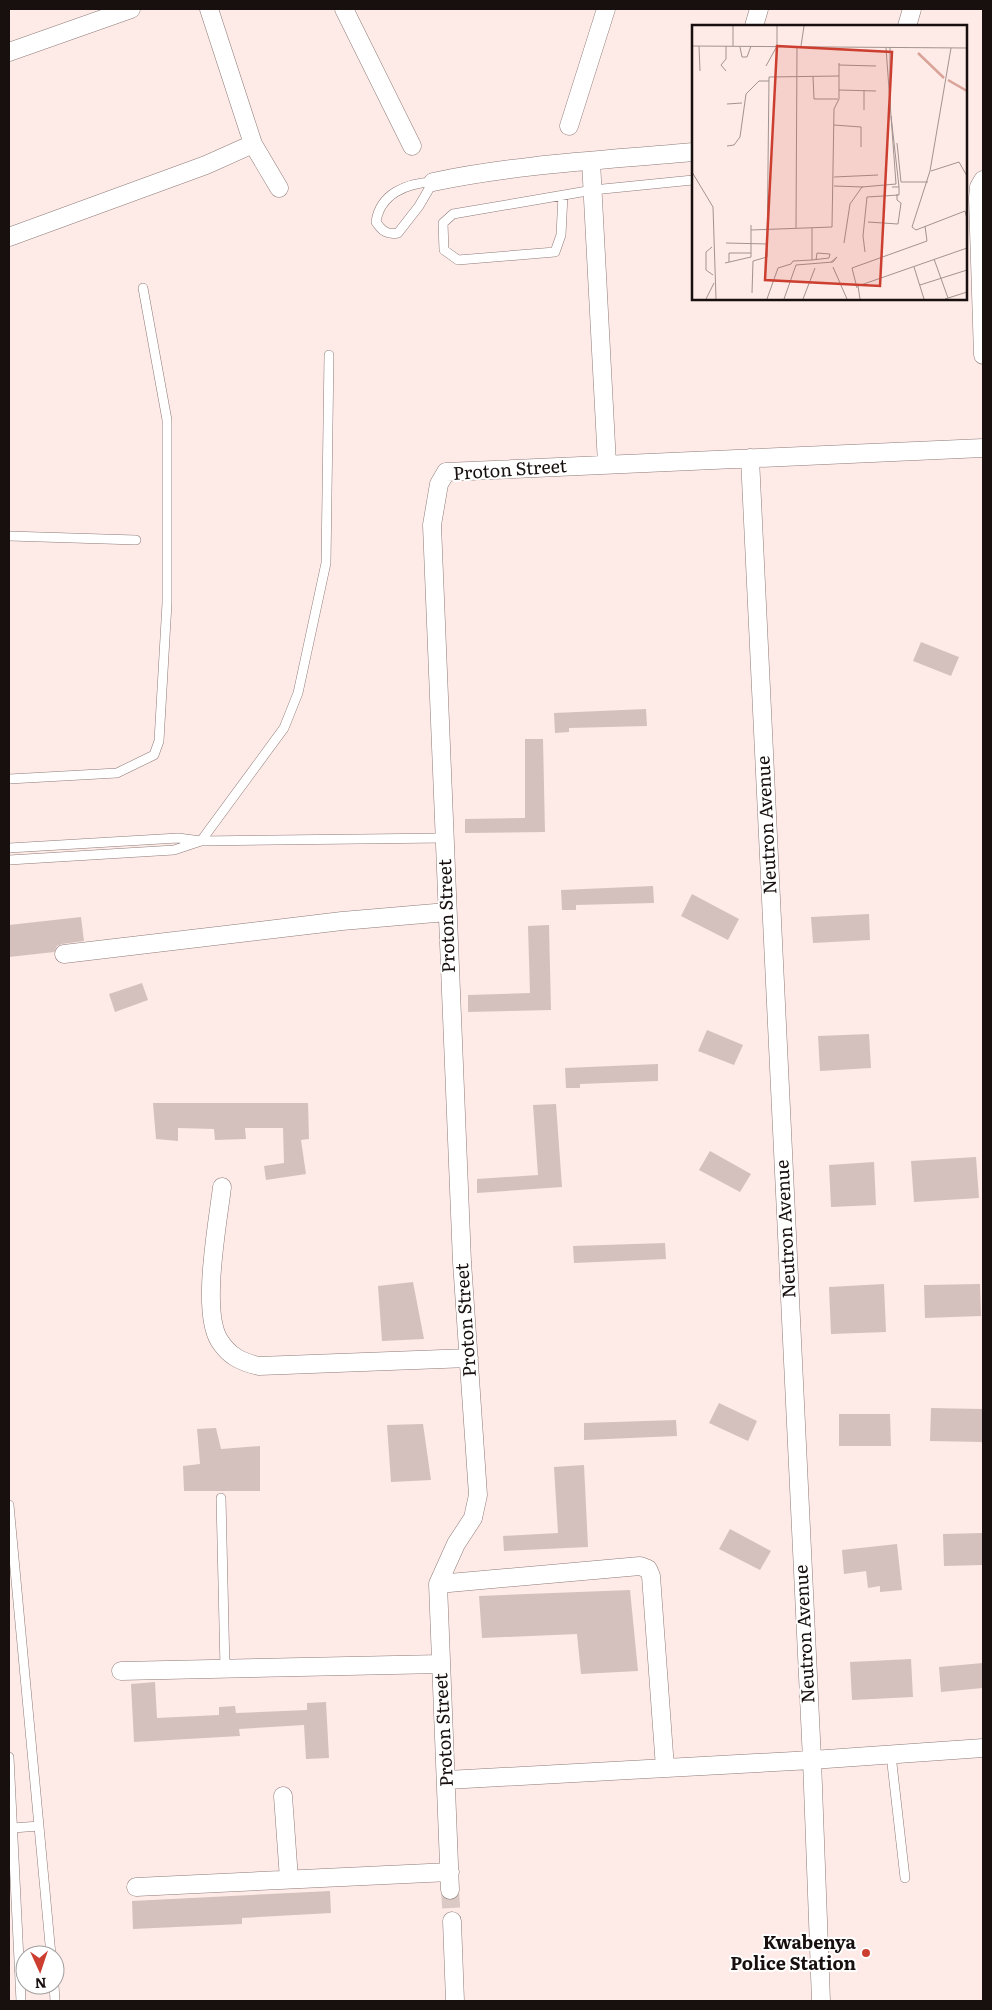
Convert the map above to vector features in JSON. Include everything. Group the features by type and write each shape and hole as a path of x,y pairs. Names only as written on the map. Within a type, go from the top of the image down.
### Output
{"street":[{"path":"9,52 131,9"},
{"path":"209,9 254,144 278,188"},
{"path":"344,9 412,146"},
{"path":"569,126 606,9"},
{"path":"754,25 759,9"},
{"path":"907,25 912,9"},
{"path":"9,237 105,200 206,166 254,144"},
{"path":"433,182 467,175 692,152"},
{"path":"591,161 607,464"},
{"path":"983,180 979,187 978,198 983,354"},
{"name":"Proton Street","path":"289,1879 450,1881 438,1584 456,1544 472,1518 478,1495 462,1262 446,912 432,525 438,484 446,472 983,448"},
{"name":"Neutron Avenue","path":"750,458 812,1760 821,2001"},
{"path":"64,954 332,922 446,912"},
{"path":"222,1187 211,1288 212,1316 218,1338 234,1358 259,1366 469,1358"},
{"path":"438,1584 640,1566 648,1569 651,1576 665,1768"},
{"path":"121,1671 441,1664"},
{"path":"447,1780 812,1760 983,1748"},
{"path":"136,1887 289,1879 283,1796"},
{"path":"452,1921 455,2001"}],"lane":[{"path":"563,195 561,236 554,252 458,260 444,250 443,223 453,214 563,195 593,190 692,180"},
{"path":"433,182 410,219 398,233 392,234 381,230 376,222 385,199 400,189 417,183 433,182"},
{"path":"9,779 117,773 154,755 159,741 167,603 167,420 142,288"},
{"path":"9,860 174,850 201,842 284,728 298,693 326,563 329,355"},
{"path":"9,536 136,540"},
{"path":"9,848 178,838 201,842 444,838"},
{"path":"132,840 133,852"},
{"path":"62,845 63,857"},
{"path":"221,1498 225,1669"},
{"path":"9,1505 50,1945"},
{"path":"890,1755 905,1878"},
{"path":"9,1757 21,2001"},
{"path":"13,1828 39,1826"}],"building":[{"path":"921,642 959,657 951,676 913,661"},
{"path":"646,709 647,726 569,728 569,732 555,733 554,713"},
{"path":"525,739 543,739 545,832 465,833 465,819 525,818"},
{"path":"653,886 654,903 576,905 576,910 562,910 561,890"},
{"path":"692,894 739,919 728,940 681,916"},
{"path":"869,914 870,940 813,943 811,917"},
{"path":"81,917 84,941 62,944 57,946 54,952 9,957 9,925"},
{"path":"549,925 551,1010 468,1012 468,995 530,993 528,926"},
{"path":"142,983 148,1000 115,1012 109,994"},
{"path":"707,1030 743,1045 734,1065 698,1051"},
{"path":"869,1034 871,1068 820,1071 818,1036"},
{"path":"658,1064 658,1081 580,1084 580,1088 566,1088 565,1068"},
{"path":"153,1103 308,1103 309,1139 301,1140 306,1174 266,1180 264,1166 284,1163 283,1128 245,1128 246,1139 215,1140 214,1129 178,1128 178,1141 156,1139"},
{"path":"556,1104 562,1187 477,1193 477,1179 538,1175 533,1105"},
{"path":"710,1151 751,1174 740,1192 699,1170"},
{"path":"976,1157 979,1198 914,1202 911,1161"},
{"path":"874,1162 876,1205 831,1207 829,1165"},
{"path":"665,1243 666,1259 574,1263 573,1246"},
{"path":"413,1282 424,1339 382,1341 378,1286"},
{"path":"884,1284 886,1332 831,1334 829,1287"},
{"path":"980,1284 981,1316 925,1318 924,1285"},
{"path":"719,1403 757,1421 748,1441 709,1423"},
{"path":"931,1408 983,1409 983,1442 930,1441"},
{"path":"839,1414 890,1414 891,1446 839,1446"},
{"path":"676,1420 677,1436 584,1440 584,1423"},
{"path":"423,1424 431,1480 391,1482 387,1425"},
{"path":"216,1428 221,1449 260,1446 260,1491 184,1491 183,1466 200,1464 197,1429"},
{"path":"584,1465 588,1547 504,1551 503,1536 558,1533 554,1467"},
{"path":"730,1529 771,1551 760,1570 719,1549"},
{"path":"983,1533 983,1565 944,1566 943,1534"},
{"path":"897,1544 902,1590 880,1592 880,1586 868,1588 866,1571 844,1574 842,1550"},
{"path":"630,1590 638,1671 581,1674 577,1634 482,1638 479,1596"},
{"path":"911,1659 913,1697 852,1700 850,1662"},
{"path":"983,1663 983,1688 941,1692 939,1667"},
{"path":"155,1682 157,1718 219,1715 219,1707 235,1706 236,1713 307,1710 307,1703 326,1702 329,1758 306,1759 304,1725 239,1729 240,1736 134,1742 131,1684"},
{"path":"330,1891 331,1913 242,1918 242,1924 133,1929 132,1901"}],"tunnel":[{"path":"450,1890 452,1921"}],"place":[{"name":"Kwabenya Police Station","path":"866,1953"}]}
